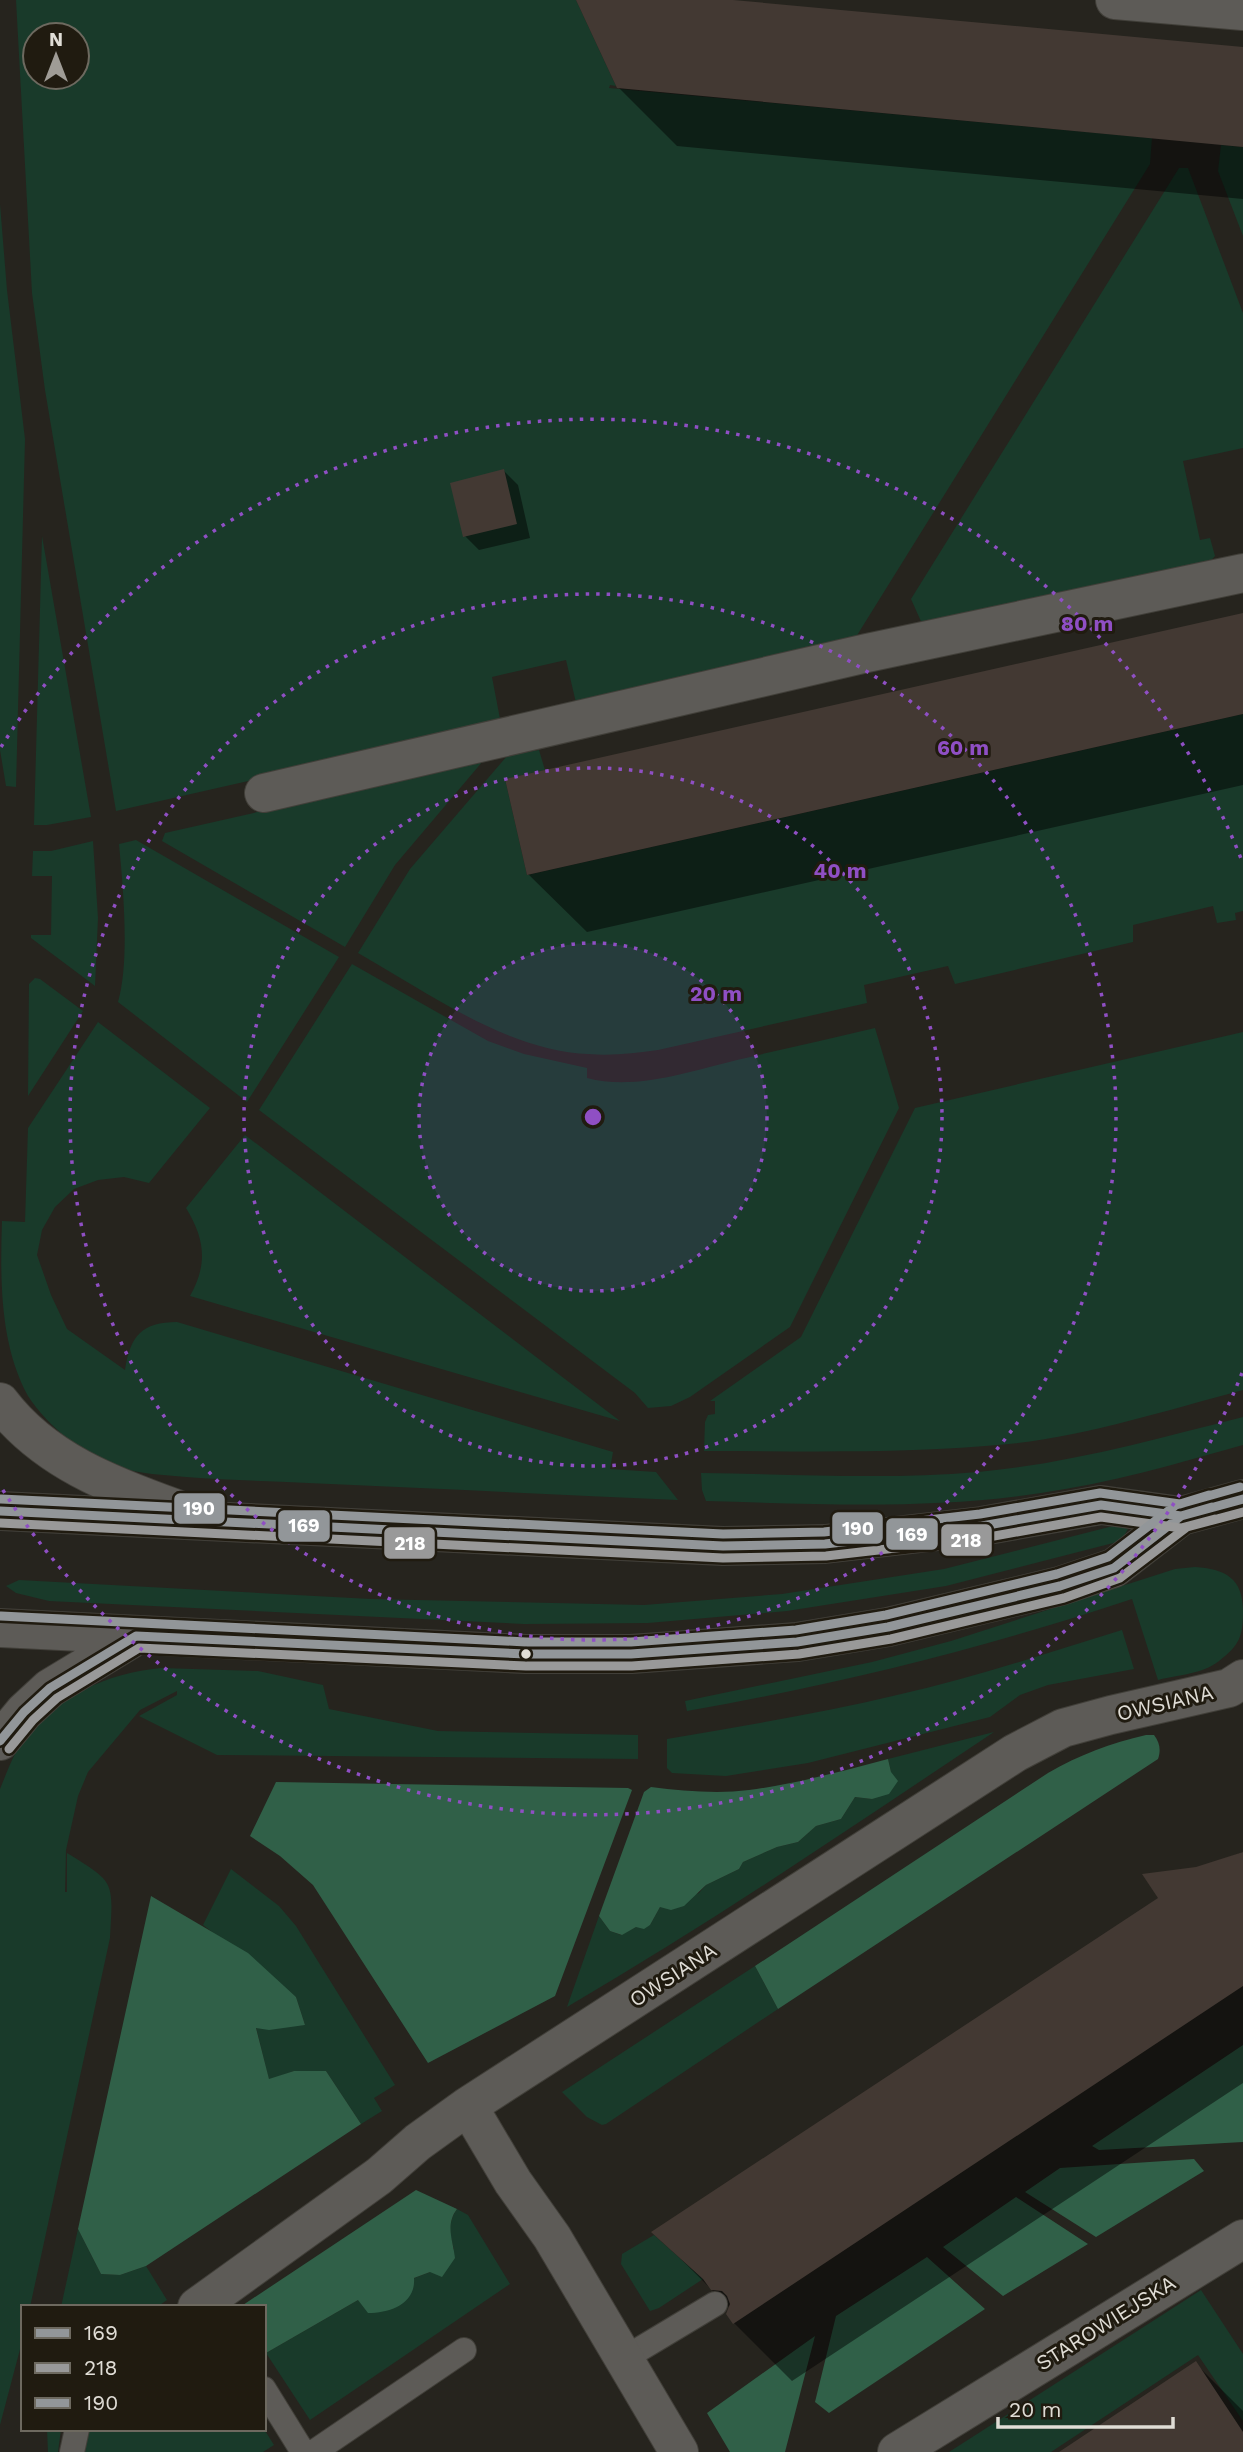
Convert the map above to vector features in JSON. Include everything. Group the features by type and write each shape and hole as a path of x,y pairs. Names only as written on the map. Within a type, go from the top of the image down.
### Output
{"street":[{"path":"1115,0 1225,6"},
{"path":"264,793 867,653 1243,573"},
{"path":"0,1402 35,1440 69,1464 152,1500 212,1521"},
{"path":"0,1511 723,1546 825,1544 982,1526 1101,1505 1181,1516 1242,1503"},
{"path":"0,1628 526,1654 631,1654 797,1642 888,1627 1060,1586 1114,1568 1181,1516"},
{"path":"0,1741 24,1712 50,1688 136,1636"},
{"name":"OWSIANA","path":"205,2304 379,2176 418,2142 468,2106 1015,1754 1063,1728 1229,1688 1243,1679"},
{"path":"468,2106 513,2182 552,2237 678,2452"},
{"name":"STAROWIEJSKA","path":"897,2452 1243,2239"}],"lane":[{"path":"625,2358 715,2304"},
{"path":"314,2452 464,2350"},
{"path":"266,2392 303,2452"},
{"path":"72,2452 77,2431"}],"green space":[{"path":"16,0 576,0 616,86 610,85 609,88 1152,138 1150,164 851,645 577,707 566,660 492,677 501,724 116,811 45,390 32,293"},
{"path":"1221,145 1243,147 1243,236 1218,171"},
{"path":"1179,168 1188,168 1243,313 1243,448 1183,461 1200,540 1210,538 1215,556 1208,564 924,628 911,599"},
{"path":"0,204 7,290 25,439 16,787 6,786 0,750"},
{"path":"42,536 91,817 34,825"},
{"path":"1243,714 1243,911 1235,913 1236,920 1217,923 1213,906 1133,925 1133,942 955,984 948,966 864,985 867,1003 658,1050 615,1054 558,1050 498,1031 358,953 410,869 507,756 539,750 545,770 505,779 527,875"},
{"path":"483,761 395,865 345,947 162,841 165,833"},
{"path":"136,840 339,957 247,1102 118,1002 125,945 119,844"},
{"path":"93,841 98,918 95,986 31,938 31,935 51,935 52,876 32,876 33,851 51,851"},
{"path":"352,964 488,1041 524,1054 587,1068 587,1078 605,1081 663,1078 875,1028 899,1108 790,1327 690,1397 671,1406 648,1408 635,1393 259,1110"},
{"path":"35,978 83,1011 28,1096 29,984"},
{"path":"98,1022 210,1108 149,1183 124,1177 98,1180 74,1189 55,1207 42,1230 37,1255 67,1329 125,1370 130,1348 140,1333 155,1325 177,1322 613,1452 610,1469 656,1472 678,1500 161,1475 105,1462 68,1439 46,1419 28,1396 12,1355 2,1289 2,1221 25,1222 28,1128"},
{"path":"1243,1032 1243,1390 1097,1429 1009,1444 895,1451 704,1451 705,1422 708,1415 715,1414 715,1401 710,1401 801,1337 915,1108"},
{"path":"245,1135 620,1421 190,1296 200,1273 202,1252 197,1230 186,1208"},
{"path":"1243,1417 1243,1445 1118,1478 1041,1493 958,1502 832,1504 706,1501 702,1490 701,1473 909,1476 1011,1468 1111,1450"},
{"path":"1117,1525 1128,1529 1121,1541 946,1586 787,1611 648,1623 524,1624 49,1601 16,1593 6,1586 19,1580 371,1599 644,1605 782,1594 944,1569"},
{"path":"1195,1567 1215,1570 1230,1577 1240,1590 1243,1611 1241,1634 1236,1645 1219,1661 1198,1671 1158,1680 1132,1599 912,1663 687,1711 685,1701 872,1662 951,1641 1175,1569"},
{"path":"1122,1630 1134,1669 1048,1685 1020,1695 990,1717 808,1763 726,1776 672,1773 667,1768 667,1739 868,1702 1010,1665"},
{"path":"161,1668 258,1671 323,1685 329,1709 438,1731 638,1735 638,1759 217,1755 139,1716 177,1695 177,1691 140,1710 88,1772 78,1796 66,1850 65,1892 67,1853 95,1871 108,1885 111,1894 110,1938 30,2305 21,2305 21,2346 0,2425 0,1789 20,1745 52,1711 85,1689 121,1675"},
{"path":"994,1732 729,1907 567,2007 599,1916 610,1931 621,1935 636,1927 650,1925 660,1907 699,1893 706,1885 739,1869 743,1862 777,1847 798,1842 816,1826 841,1819 855,1797 872,1799 891,1772 888,1759"},
{"path":"1154,1735 1158,1741 1158,1759 778,2009 755,1966 1048,1773 1096,1750"},
{"path":"888,1759 891,1772 898,1781 889,1794 872,1799 855,1797 841,1819 816,1826 798,1842 777,1847 743,1862 739,1869 706,1885 684,1906 671,1910 660,1907 650,1925 644,1929 636,1927 622,1935 610,1931 599,1916 644,1792 651,1787 700,1792 749,1790 802,1781"},
{"path":"276,1782 632,1790 555,1996 428,2063 313,1885 280,1856 250,1836"},
{"path":"231,1869 279,1906 296,1926 395,2085 374,2098 382,2111 361,2124 326,2071 294,2071 269,2080 256,2027 305,2025 296,1997 203,1925"},
{"path":"151,1896 248,1953 296,1997 305,2025 269,2030 256,2028 269,2079 294,2071 326,2071 361,2124 146,2266 120,2275 101,2274 78,2229"},
{"path":"755,1966 778,2009 606,2124 602,2125 587,2117 562,2092"},
{"path":"1243,2045 1243,2142 1099,2150 1092,2146"},
{"path":"1194,2159 1204,2171 1096,2237 1025,2192 1060,2168"},
{"path":"416,2190 457,2209 451,2221 455,2258 442,2277 430,2272 414,2278 411,2294 393,2309 368,2313 358,2300 266,2353 266,2305 243,2305"},
{"path":"1016,2197 1088,2244 1003,2296 943,2247"},
{"path":"457,2209 468,2215 510,2284 310,2420 266,2353 358,2300 430,2272 454,2249 450,2228"},
{"path":"78,2229 101,2274 120,2275 146,2266 167,2300 160,2305 61,2305"},
{"path":"654,2235 703,2279 650,2311 621,2264 622,2254"},
{"path":"927,2257 985,2309 829,2413 815,2402 836,2316"},
{"path":"1201,2290 1243,2354 1243,2421 1198,2355 1051,2452 949,2452"},
{"path":"815,2336 785,2452 730,2452 707,2413"},
{"path":"47,2431 61,2431 58,2452 48,2452"},
{"path":"89,2431 265,2431 274,2445 263,2452 85,2452"}],"building":[{"path":"576,0 733,0 1243,47 1243,147 617,88"},
{"path":"504,469 517,524 463,537 450,483"},
{"path":"1243,613 1243,714 527,875 505,779"},
{"path":"1243,1852 1243,1986 733,2324 726,2314 730,2304 727,2296 722,2291 711,2290 703,2279 651,2232 1158,1898 1142,1874 1196,1867"},
{"path":"1196,2361 1243,2432 1243,2452 1059,2452"}],"transit line":[{"name":"190","path":"1,1616 526,1642 631,1642 796,1630 886,1615 1057,1574 1108,1557 1176,1505 1240,1487"},
{"name":"190","path":"1,1499 723,1534 824,1532 980,1514 1100,1493 1180,1504 1209,1495"},
{"name":"169","path":"0,1741 24,1712 50,1688 136,1636 526,1654 631,1654 797,1642 888,1627 1060,1586 1114,1568 1181,1516 1243,1499"},
{"name":"169","path":"0,1511 723,1546 825,1544 982,1526 1101,1505 1181,1516 1212,1507"},
{"name":"218","path":"9,1749 33,1720 57,1698 139,1648 526,1666 632,1666 799,1654 891,1639 1064,1598 1120,1578 1187,1527 1243,1512"},
{"name":"218","path":"0,1523 723,1558 826,1556 983,1538 1101,1517 1181,1528 1215,1519"}]}
